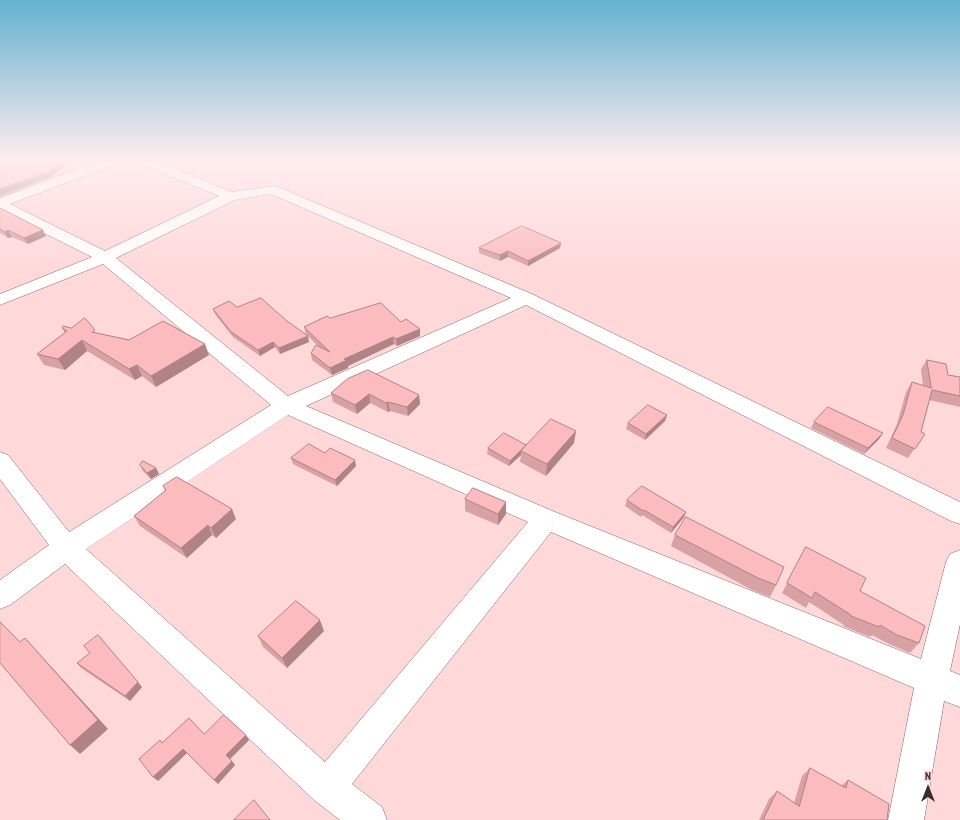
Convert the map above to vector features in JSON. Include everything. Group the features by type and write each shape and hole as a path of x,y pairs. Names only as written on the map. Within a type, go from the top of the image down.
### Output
{"street":[{"path":"0,204 15,198"},
{"path":"0,300 105,257 226,198"},
{"path":"292,198 526,298 960,514"},
{"path":"0,204 105,257 286,406 546,518 946,685"},
{"path":"0,596 66,548 286,406 526,298"},
{"path":"0,461 66,548 327,786 369,820"},
{"path":"327,786 546,518"},
{"path":"906,820 946,685 960,562"}],"building":[{"path":"0,208 43,230 24,238 8,230 5,232 0,229"},
{"path":"522,226 561,243 528,261 508,251 500,255 479,248"},
{"path":"261,298 287,321 308,336 279,348 273,342 258,350 231,332 213,309 229,301 237,307"},
{"path":"381,303 401,322 406,319 420,329 396,339 393,337 344,359 347,360 330,368 311,353 316,345 330,352 304,327 327,316 330,318"},
{"path":"85,318 95,330 92,332 129,340 163,321 205,344 151,376 137,365 129,369 82,340 58,359 37,354 67,331 62,328 63,326 71,328"},
{"path":"927,360 946,364 948,375 960,377 960,396 932,390 921,432 925,434 915,449 892,438 903,415 912,382 931,388"},
{"path":"368,370 419,395 407,407 388,402 386,403 369,394 355,405 331,393 347,379"},
{"path":"648,405 667,415 646,434 628,423"},
{"path":"828,407 883,433 868,448 814,422"},
{"path":"551,419 576,431 547,464 521,451"},
{"path":"504,433 526,445 510,461 488,448"},
{"path":"309,444 325,453 330,448 355,460 335,480 291,458"},
{"path":"143,461 156,468 147,473 140,465"},
{"path":"177,477 232,509 211,528 208,525 181,548 134,516 166,490 163,486"},
{"path":"642,486 686,512 673,527 644,510 643,511 627,500"},
{"path":"473,488 506,502 498,514 465,499"},
{"path":"686,517 784,567 776,585 758,578 675,535"},
{"path":"806,547 866,578 860,591 925,626 919,643 897,635 880,625 879,627 851,616 815,592 812,598 787,583"},
{"path":"296,601 320,620 282,658 258,636"},
{"path":"0,622 20,642 25,638 98,720 70,745 0,663"},
{"path":"98,635 138,682 125,696 77,663 90,653 84,646"},
{"path":"224,715 246,735 226,755 232,761 214,780 183,749 153,777 139,759 160,740 162,743 189,718 204,734"},
{"path":"810,768 846,788 848,780 889,804 887,820 763,820 777,791 799,806"},
{"path":"254,800 270,820 234,820"}]}
